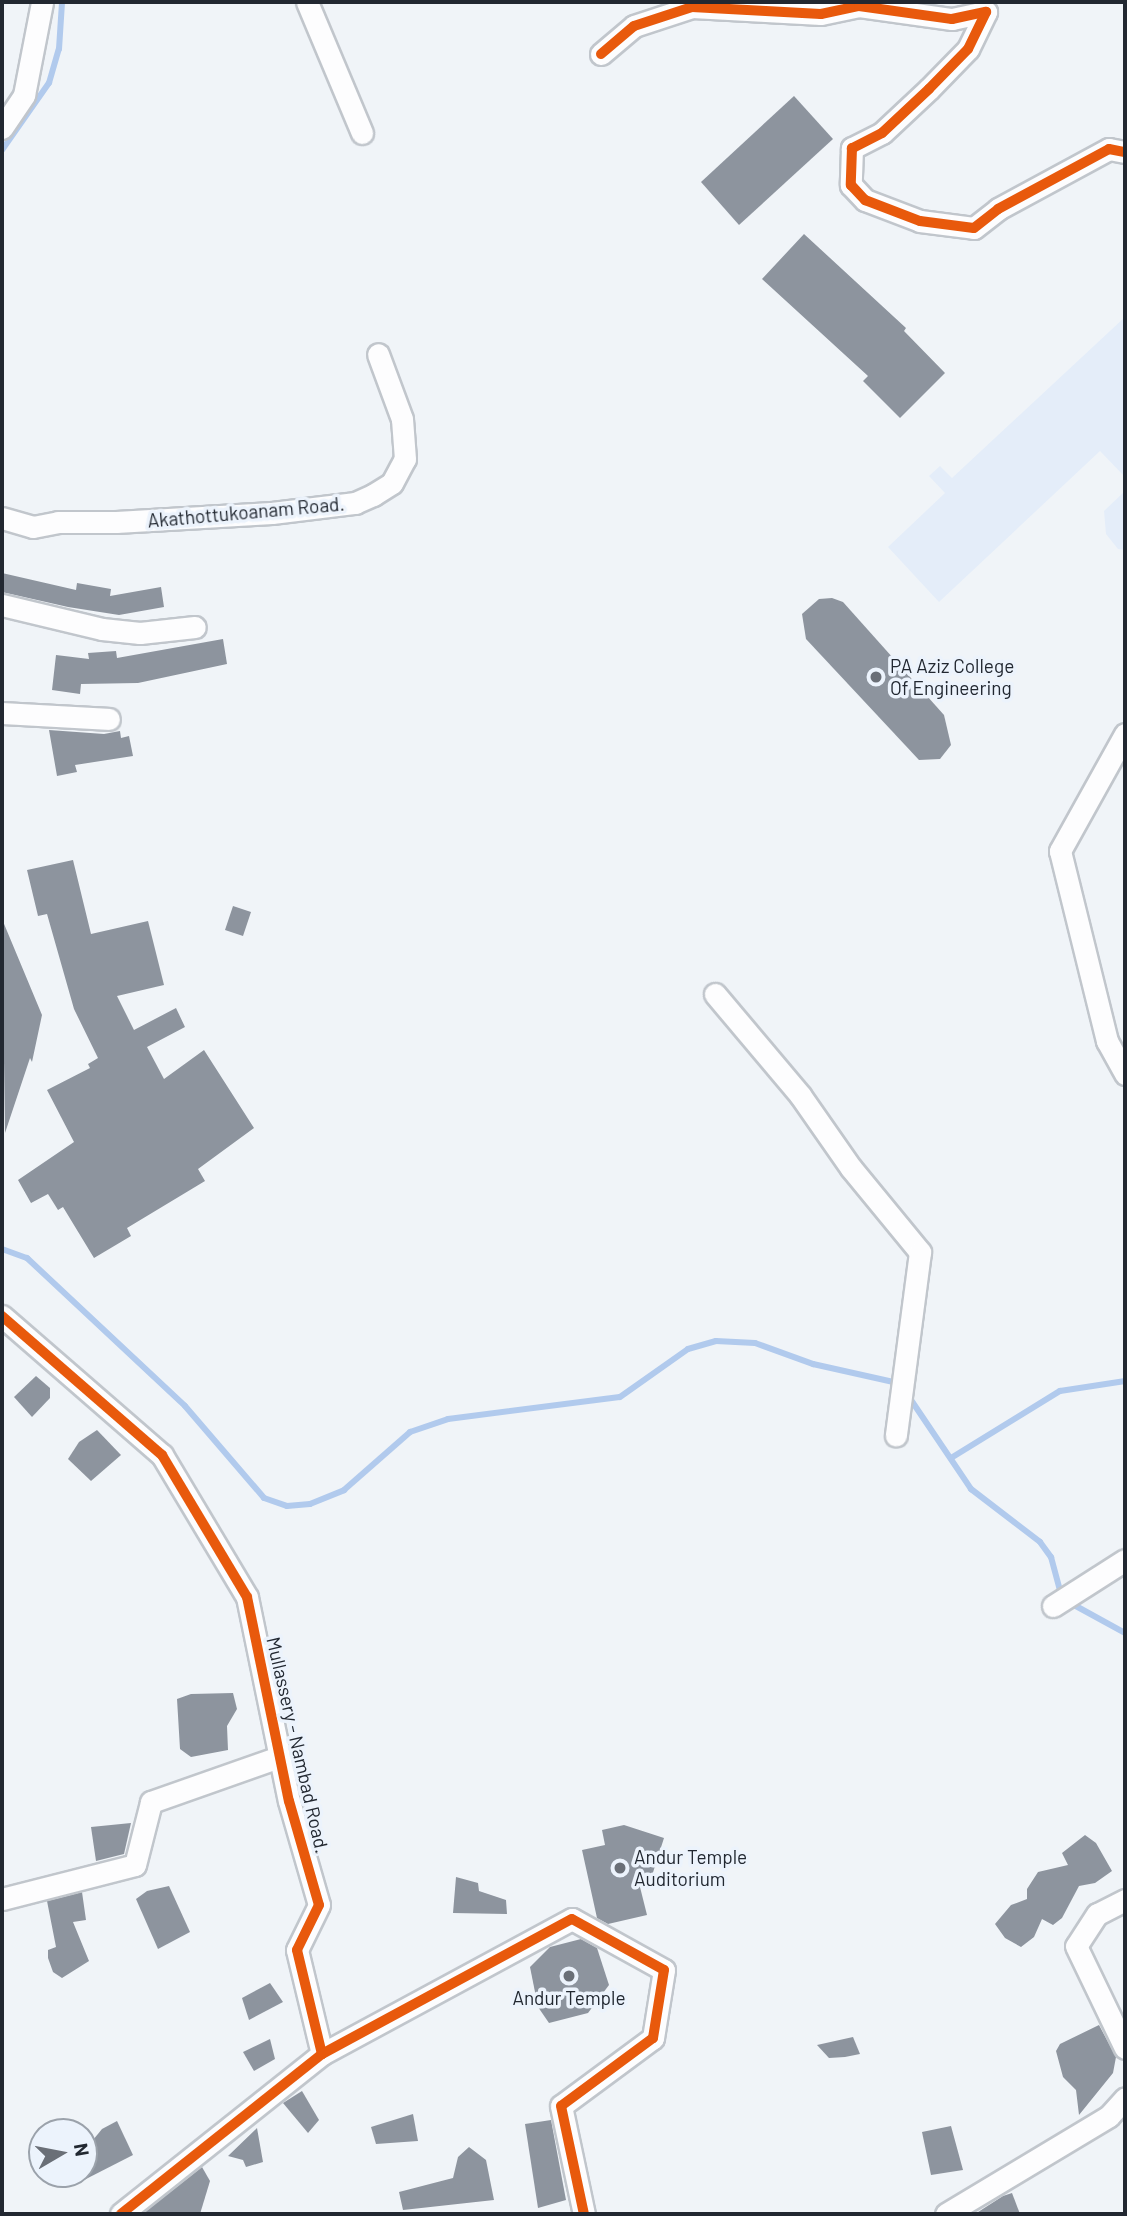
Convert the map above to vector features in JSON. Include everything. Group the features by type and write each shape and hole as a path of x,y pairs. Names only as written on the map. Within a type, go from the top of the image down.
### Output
{"street":[{"path":"2,128 24,95 42,2"},
{"path":"307,2 362,133"},
{"path":"601,54 634,26 692,7 821,14 859,6 951,19 986,12 968,49 929,89 881,133 852,148 851,185 865,200 920,221 974,228 998,209 1110,149 1125,152"},
{"name":"Akathottukoanam Road.","path":"2,518 33,527 58,522 116,522 272,513 355,503 392,482 405,460 402,419 378,354"},
{"path":"2,605 102,629 140,633 195,627"},
{"path":"2,713 109,719"},
{"path":"1125,734 1060,851 1107,1041 1125,1074"},
{"path":"715,994 800,1095 851,1168 920,1252 896,1435"},
{"name":"Mullassery - Nambad Road.","path":"2,1316 162,1455 247,1597 279,1756 319,1905 297,1950 322,2054"},
{"path":"1053,1606 1125,1560"},
{"path":"2,1899 135,1866 151,1802 279,1756"},
{"path":"1125,1900 1097,1914 1076,1947 1125,2049"},
{"path":"121,2214 322,2054 572,1919 664,1970 653,2038 561,2106 584,2214"},
{"path":"946,2214 1109,2116 1125,2098"}],"shaded area":[{"path":"1125,317 1125,477 1100,451 939,602 888,547 945,493 929,476 940,466 952,478"},
{"path":"1125,491 1125,550 1118,549 1106,534 1104,511"}],"building":[{"path":"794,96 833,139 739,225 701,182"},
{"path":"804,234 906,328 904,331 945,373 900,418 863,381 868,376 762,279"},
{"path":"2,573 76,590 77,583 111,589 110,596 161,587 164,607 119,615 68,607 2,592"},
{"name":"PA Aziz College Of Engineering","path":"832,598 843,602 944,715 951,745 940,759 919,760 806,639 802,614 819,599"},
{"path":"223,639 227,664 138,683 81,684 80,694 52,690 56,655 89,659 88,653 116,651 117,658"},
{"path":"49,730 104,734 120,731 121,738 129,736 133,756 75,765 77,772 57,776"},
{"path":"73,860 91,934 148,921 164,985 117,996 134,1030 176,1008 185,1027 147,1047 164,1079 204,1050 254,1128 198,1169 205,1181 127,1228 131,1236 94,1258 63,1207 58,1210 48,1194 31,1203 18,1180 74,1142 47,1090 90,1068 88,1064 98,1058 74,1009 47,914 38,916 27,870"},
{"path":"233,906 251,912 243,936 225,930"},
{"path":"2,919 42,1015 32,1062 30,1058 5,1133"},
{"path":"36,1376 50,1388 50,1398 32,1417 14,1397"},
{"path":"97,1430 121,1455 91,1481 68,1459 79,1442"},
{"path":"233,1693 237,1709 227,1726 228,1750 191,1757 180,1749 177,1699 191,1694"},
{"path":"131,1823 124,1854 96,1861 91,1827"},
{"name":"Andur Temple Auditorium","path":"624,1825 664,1838 649,1885 640,1887 647,1915 608,1924 597,1918 582,1850 605,1845 602,1830"},
{"path":"1085,1835 1096,1843 1112,1871 1095,1883 1079,1886 1062,1918 1053,1925 1042,1919 1034,1937 1021,1947 1005,1938 995,1924 1011,1905 1027,1899 1027,1889 1038,1872 1068,1865 1062,1853"},
{"path":"456,1877 478,1883 479,1891 506,1900 507,1914 453,1913"},
{"path":"169,1886 190,1932 158,1949 136,1899 147,1891"},
{"path":"82,1892 86,1920 73,1922 89,1961 62,1978 53,1972 48,1958 48,1950 56,1947 47,1901"},
{"name":"Andur Temple","path":"581,1939 597,1948 609,1985 588,2013 549,2023 538,2007 530,1967 550,1947"},
{"path":"270,1983 283,2002 249,2020 242,1998"},
{"path":"1099,2025 1116,2057 1113,2073 1079,2115 1076,2090 1063,2077 1056,2051 1060,2044"},
{"path":"853,2037 860,2054 829,2058 817,2045"},
{"path":"270,2039 275,2059 254,2071 243,2052"},
{"path":"302,2091 319,2120 308,2133 283,2103"},
{"path":"413,2114 418,2141 376,2144 371,2127"},
{"path":"551,2120 566,2200 538,2208 525,2124"},
{"path":"117,2121 133,2155 98,2173 98,2134"},
{"path":"951,2126 963,2170 931,2175 922,2132"},
{"path":"257,2128 263,2162 246,2167 243,2160 228,2156"},
{"path":"469,2147 486,2160 494,2200 403,2210 399,2192 453,2178 458,2157"},
{"path":"202,2167 210,2181 200,2214 142,2214"},
{"path":"1012,2193 1020,2214 975,2214 1003,2196"}],"waterway":[{"path":"2,150 49,83 59,49 62,2"},
{"path":"2,1249 27,1258 185,1406 264,1498 287,1506 310,1504 344,1490 410,1432 448,1419 620,1397 688,1349 716,1341 755,1343 813,1364 898,1383"},
{"path":"951,1458 1060,1391 1125,1381"},
{"path":"907,1394 971,1489 1040,1542 1051,1557 1060,1590 1074,1605 1125,1633"}],"cycle path":[{"path":"601,54 634,26 692,7 821,14 859,6 952,19 986,12 968,49 929,89 882,133 852,148 851,185 865,200 920,221 974,228 998,209 1109,149 1125,152"},
{"path":"2,1316 162,1455 247,1597 289,1801 319,1905 297,1950 322,2054 121,2214"},
{"path":"322,2054 572,1919 664,1970 653,2038 561,2106 584,2214"}],"place":[{"name":"PA Aziz College Of Engineering","path":"876,677"},
{"name":"Andur Temple Auditorium","path":"620,1868"},
{"name":"Andur Temple","path":"569,1976"}]}
